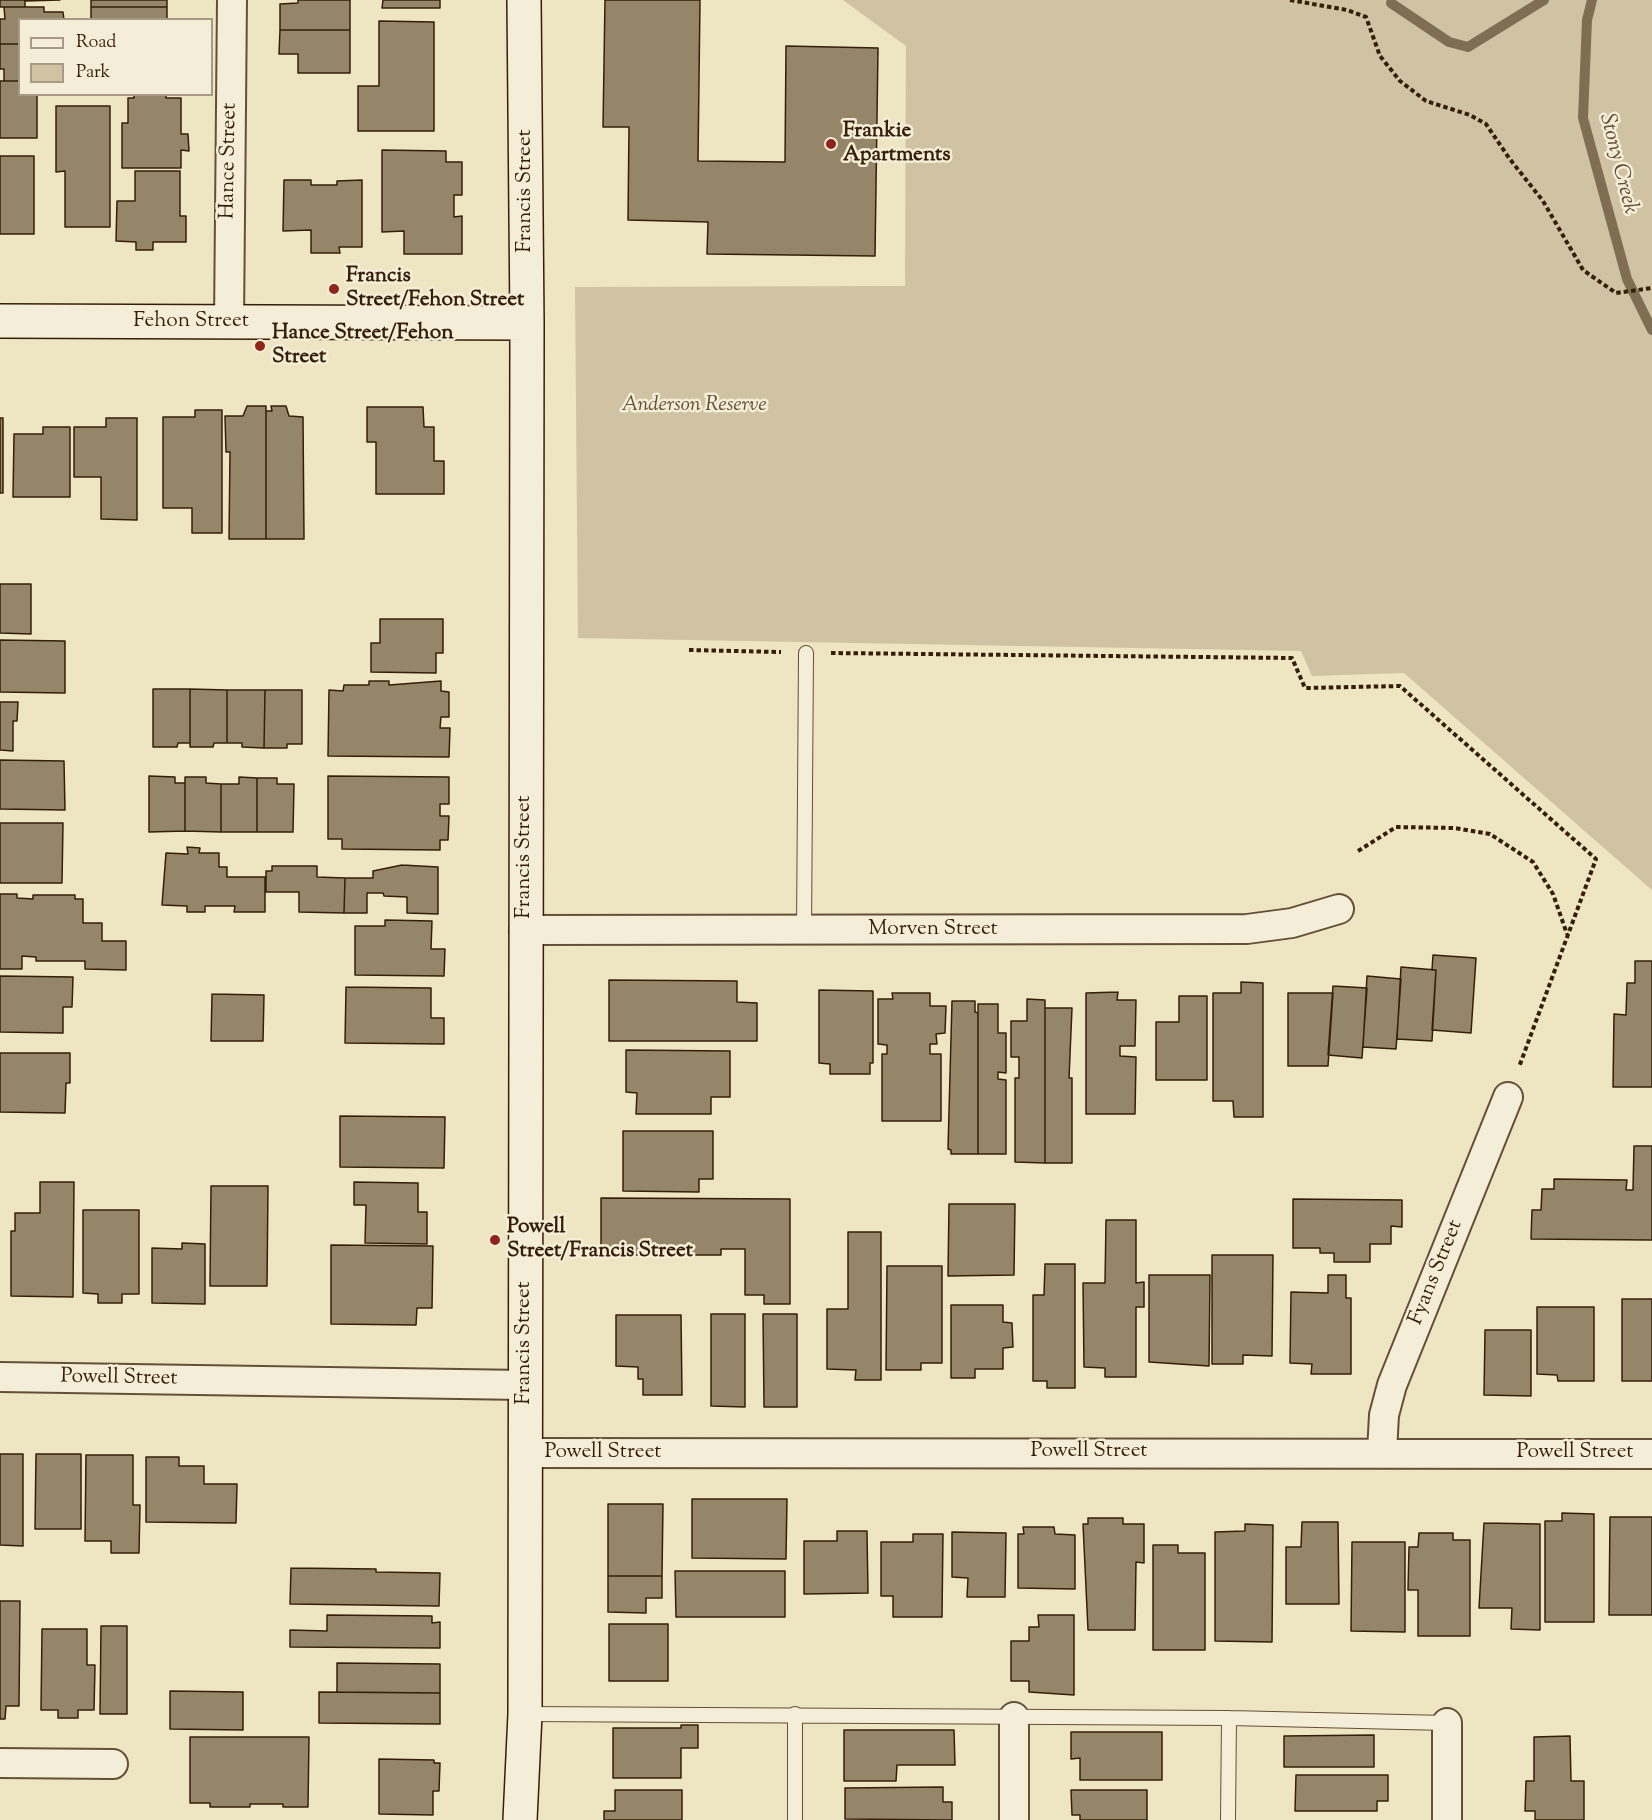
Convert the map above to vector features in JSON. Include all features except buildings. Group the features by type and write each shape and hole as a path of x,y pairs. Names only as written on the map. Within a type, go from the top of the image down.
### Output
{"main road":[{"name":"Francis Street","path":"520,1820 525,1714 524,930 527,323 524,0"},
{"name":"Fehon Street","path":"0,321 527,323"},
{"name":"Francis Street","path":"525,1714 537,1820"}],"street":[{"name":"Hance Street","path":"229,322 232,0"},
{"name":"Morven Street","path":"524,930 1247,929 1292,923 1339,909"},
{"name":"Fyans Street","path":"1382,1452 1384,1415 1392,1385 1508,1097"},
{"name":"Powell Street","path":"0,1377 525,1385"},
{"name":"Powell Street","path":"525,1453 1382,1452 1652,1455"},
{"path":"1014,1718 1014,1820"},
{"path":"1447,1723 1448,1820"},
{"path":"0,1763 113,1764"}],"lane":[{"path":"804,931 806,653"},
{"path":"525,1714 1229,1718 1447,1723"},
{"path":"795,1714 795,1820"},
{"path":"1228,1820 1229,1718"}],"path":[{"path":"1290,0 1347,10 1366,17 1380,56 1400,81 1426,101 1470,115 1486,124 1543,201 1583,270 1616,293 1652,288"},
{"path":"689,650 1292,658 1305,688 1400,686 1596,859 1508,1097"},
{"path":"1358,851 1396,827 1454,828 1490,834 1533,862 1553,894 1567,934"}],"green space":[{"name":"Anderson Reserve","path":"843,0 1652,0 1652,890 1404,673 1312,676 1301,651 578,638 575,287 905,286 906,46"}],"waterway":[{"path":"1391,3 1449,42 1468,47 1544,0"},
{"name":"Stony Creek","path":"1592,0 1587,20 1583,118 1627,279 1652,330"}],"place":[{"name":"Frankie Apartments","path":"831,144"},
{"name":"Francis Street/Fehon Street","path":"334,289"},
{"name":"Hance Street/Fehon Street","path":"260,346"},
{"name":"Powell Street/Francis Street","path":"495,1240"}]}
